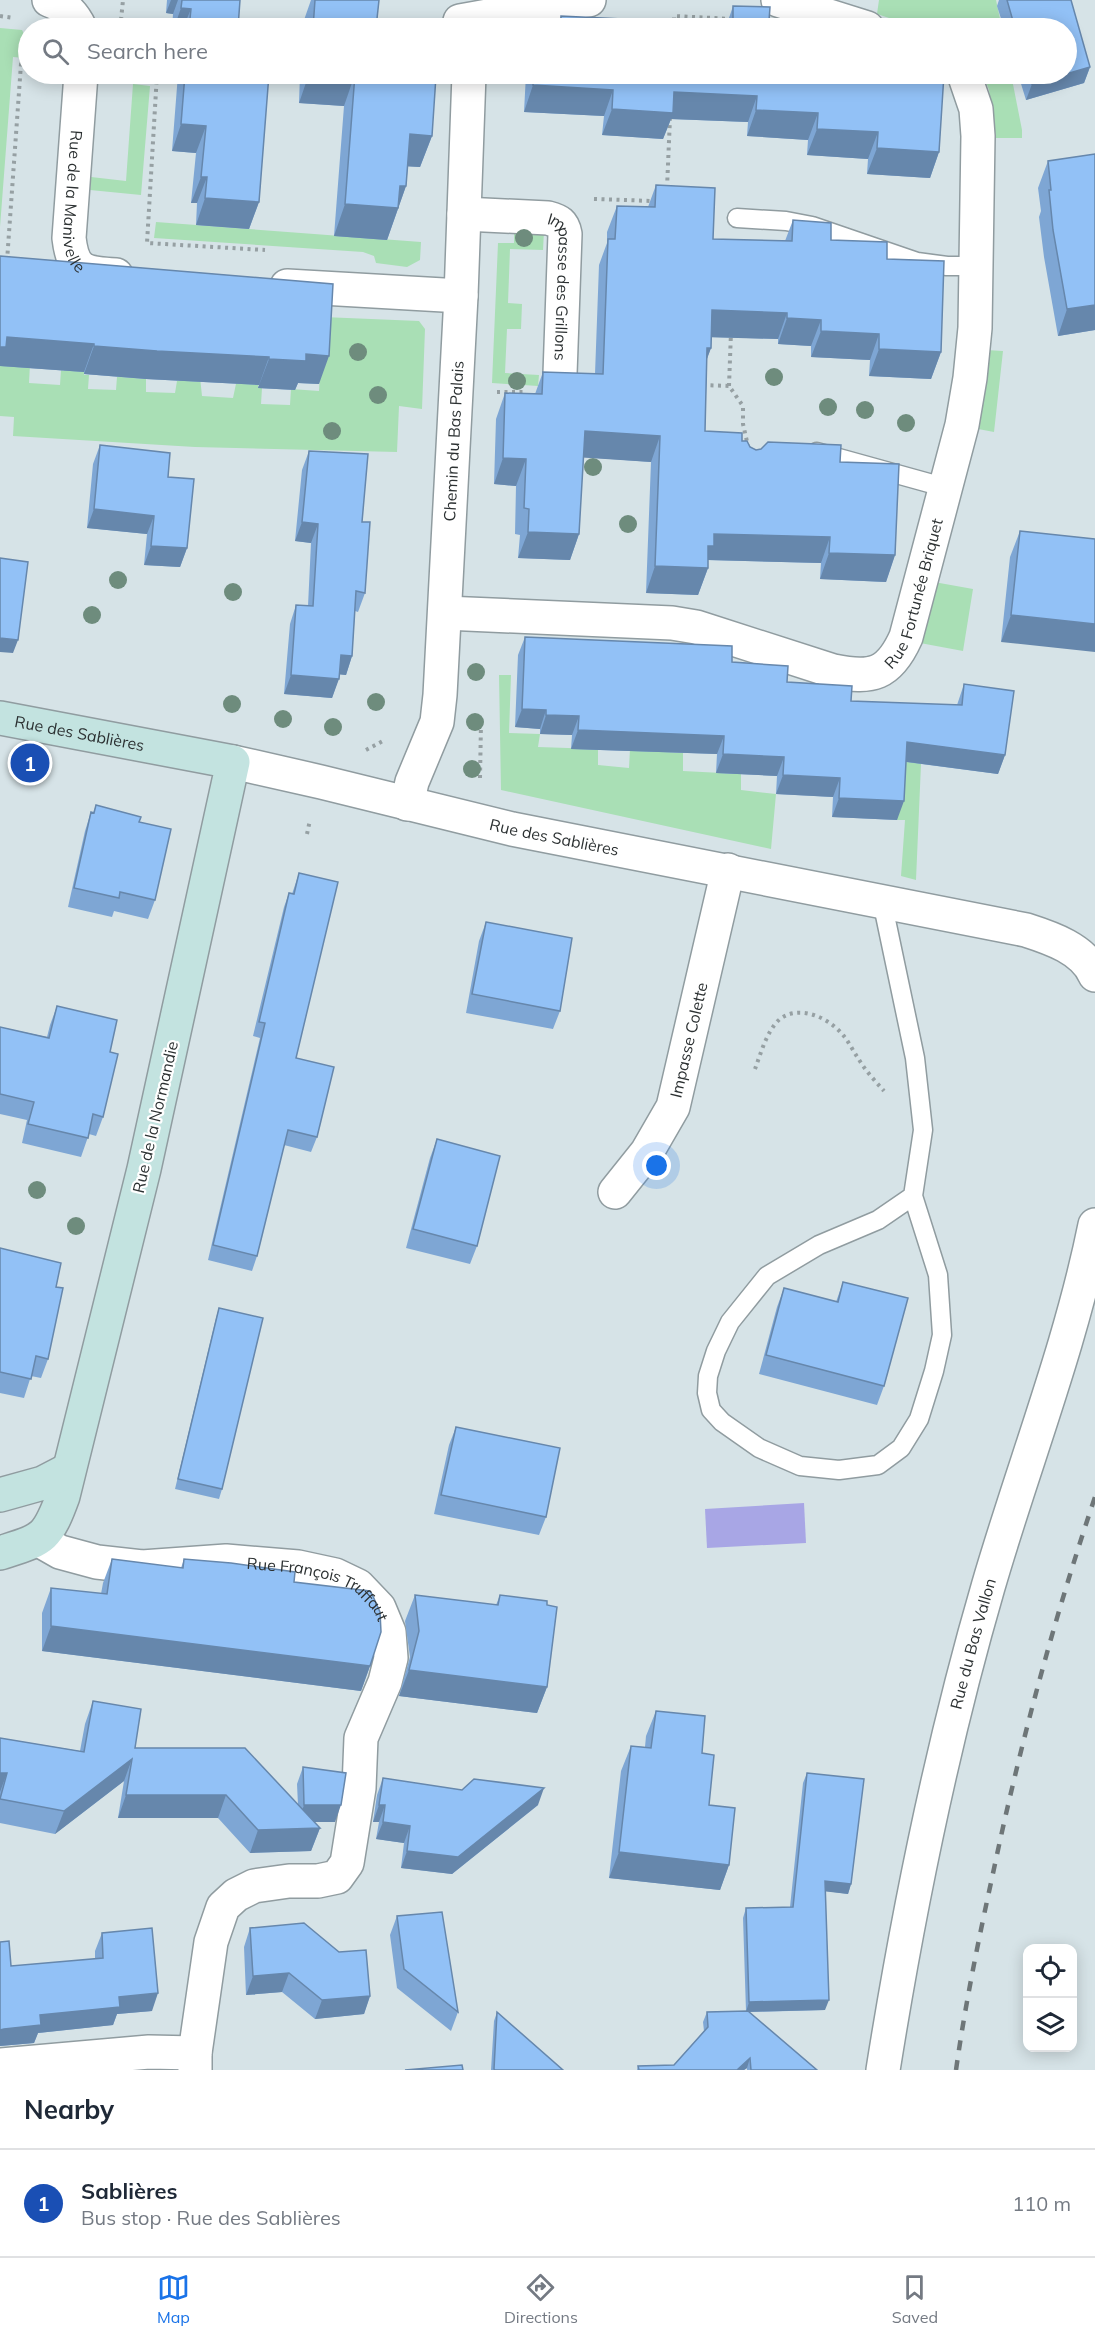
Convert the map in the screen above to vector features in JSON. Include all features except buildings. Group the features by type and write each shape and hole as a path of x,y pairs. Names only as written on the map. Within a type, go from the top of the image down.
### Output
{"street":[{"path":"49,0 62,5 75,18"},
{"path":"459,16 589,0"},
{"path":"778,0 835,18"},
{"name":"Rue de la Manivelle","path":"80,84 69,238 72,257 75,263 85,270 99,274 151,277"},
{"name":"Chemin du Bas Palais","path":"407,804 412,782 436,722 445,613 461,296 469,84"},
{"name":"Rue Fortunée Briquet","path":"445,613 672,623 696,627 833,671 856,675 874,673 887,667 898,655 906,637 962,425 970,378 975,328 978,136 976,109 967,84"},
{"name":"Impasse des Grillons","path":"464,214 548,218 561,222 565,234 560,374"},
{"path":"254,284 461,296"},
{"name":"Rue des Sablières","path":"0,718 233,762 512,829 1026,930 1054,939 1076,952 1095,975"},
{"name":"Rue de la Normandie","path":"39,1540 54,1520 63,1496 144,1169 233,762"},
{"name":"Impasse Colette","path":"615,1192 647,1152 673,1107 728,870"},
{"name":"Rue du Bas Vallon","path":"884,2070 902,1958 941,1768 988,1587 1083,1283 1095,1226"},
{"path":"0,1495 43,1483 68,1470"},
{"path":"0,1553 39,1540"},
{"name":"Rue François Truffaut","path":"39,1540 60,1552 97,1562 142,1567 226,1561 298,1567 334,1575 358,1586 379,1608 390,1632 391,1658 385,1682 362,1737 359,1788 347,1863 337,1877 318,1881 289,1881 254,1886 236,1895 223,1907 211,1942 195,2061"},
{"path":"0,2065 149,2052 195,2061"}],"lane":[{"path":"737,218 786,221 812,226 917,262 946,266 975,266"},
{"path":"750,456 757,449 768,446 810,450 946,488"},
{"path":"882,901 915,1058 923,1130 913,1196 938,1275 942,1335 934,1371 919,1419 901,1448 878,1465 839,1470 800,1466 759,1448 722,1422 711,1410 707,1393 708,1376 716,1351 730,1322 767,1276 819,1245 878,1220 913,1196"}],"path":[{"path":"121,18 123,0"},
{"path":"674,18 674,15 714,18"},
{"path":"6,270 20,84"},
{"path":"156,84 147,243 266,250"},
{"path":"667,191 670,117"},
{"path":"732,326 729,386 742,406 742,424 750,456"},
{"path":"693,384 729,386"},
{"path":"307,834 328,752 346,756 368,749 387,739"},
{"path":"755,1069 768,1036 780,1020 795,1013 810,1013 828,1021 843,1035 859,1061 923,1130"}],"green space":[{"path":"879,0 996,0 1000,18 889,18 877,14"},
{"path":"0,28 18,30 18,57 13,57 0,227"},
{"path":"133,84 150,86 141,195 90,190 91,177 126,181"},
{"path":"987,84 1013,84 1022,138 996,138"},
{"path":"156,222 421,242 420,260 407,267 376,263 374,256 363,252 154,238"},
{"path":"514,230 544,231 543,250 510,249 508,303 522,304 521,329 507,329 505,373 539,375 538,386 492,383 498,243 514,243"},
{"path":"323,317 419,321 425,329 422,409 399,406 397,452 195,447 13,436 14,417 0,416 0,366 5,366 6,363 30,364 29,383 60,385 61,370 64,371 64,368 85,369 84,375 89,375 88,389 116,390 117,377 121,377 146,379 146,392 175,393 180,376 200,377 202,396 233,398 237,379 259,380 258,388 262,388 261,404 290,405 291,389 319,391"},
{"path":"986,350 1003,351 994,432 973,428"},
{"path":"934,582 973,589 963,651 920,643"},
{"path":"499,675 511,675 509,733 540,734 538,747 598,749 598,765 629,768 630,749 683,753 683,771 741,774 741,790 776,794 771,849 501,790"},
{"path":"902,722 922,741 916,880 901,876 905,820 897,820"}],"water":[{"path":"804,1503 806,1543 707,1548 705,1509"}],"railway":[{"path":"956,2070 963,2022 1002,1830 1051,1638 1095,1497"}],"place":[{"name":"Sablières","path":"30,763"}]}
